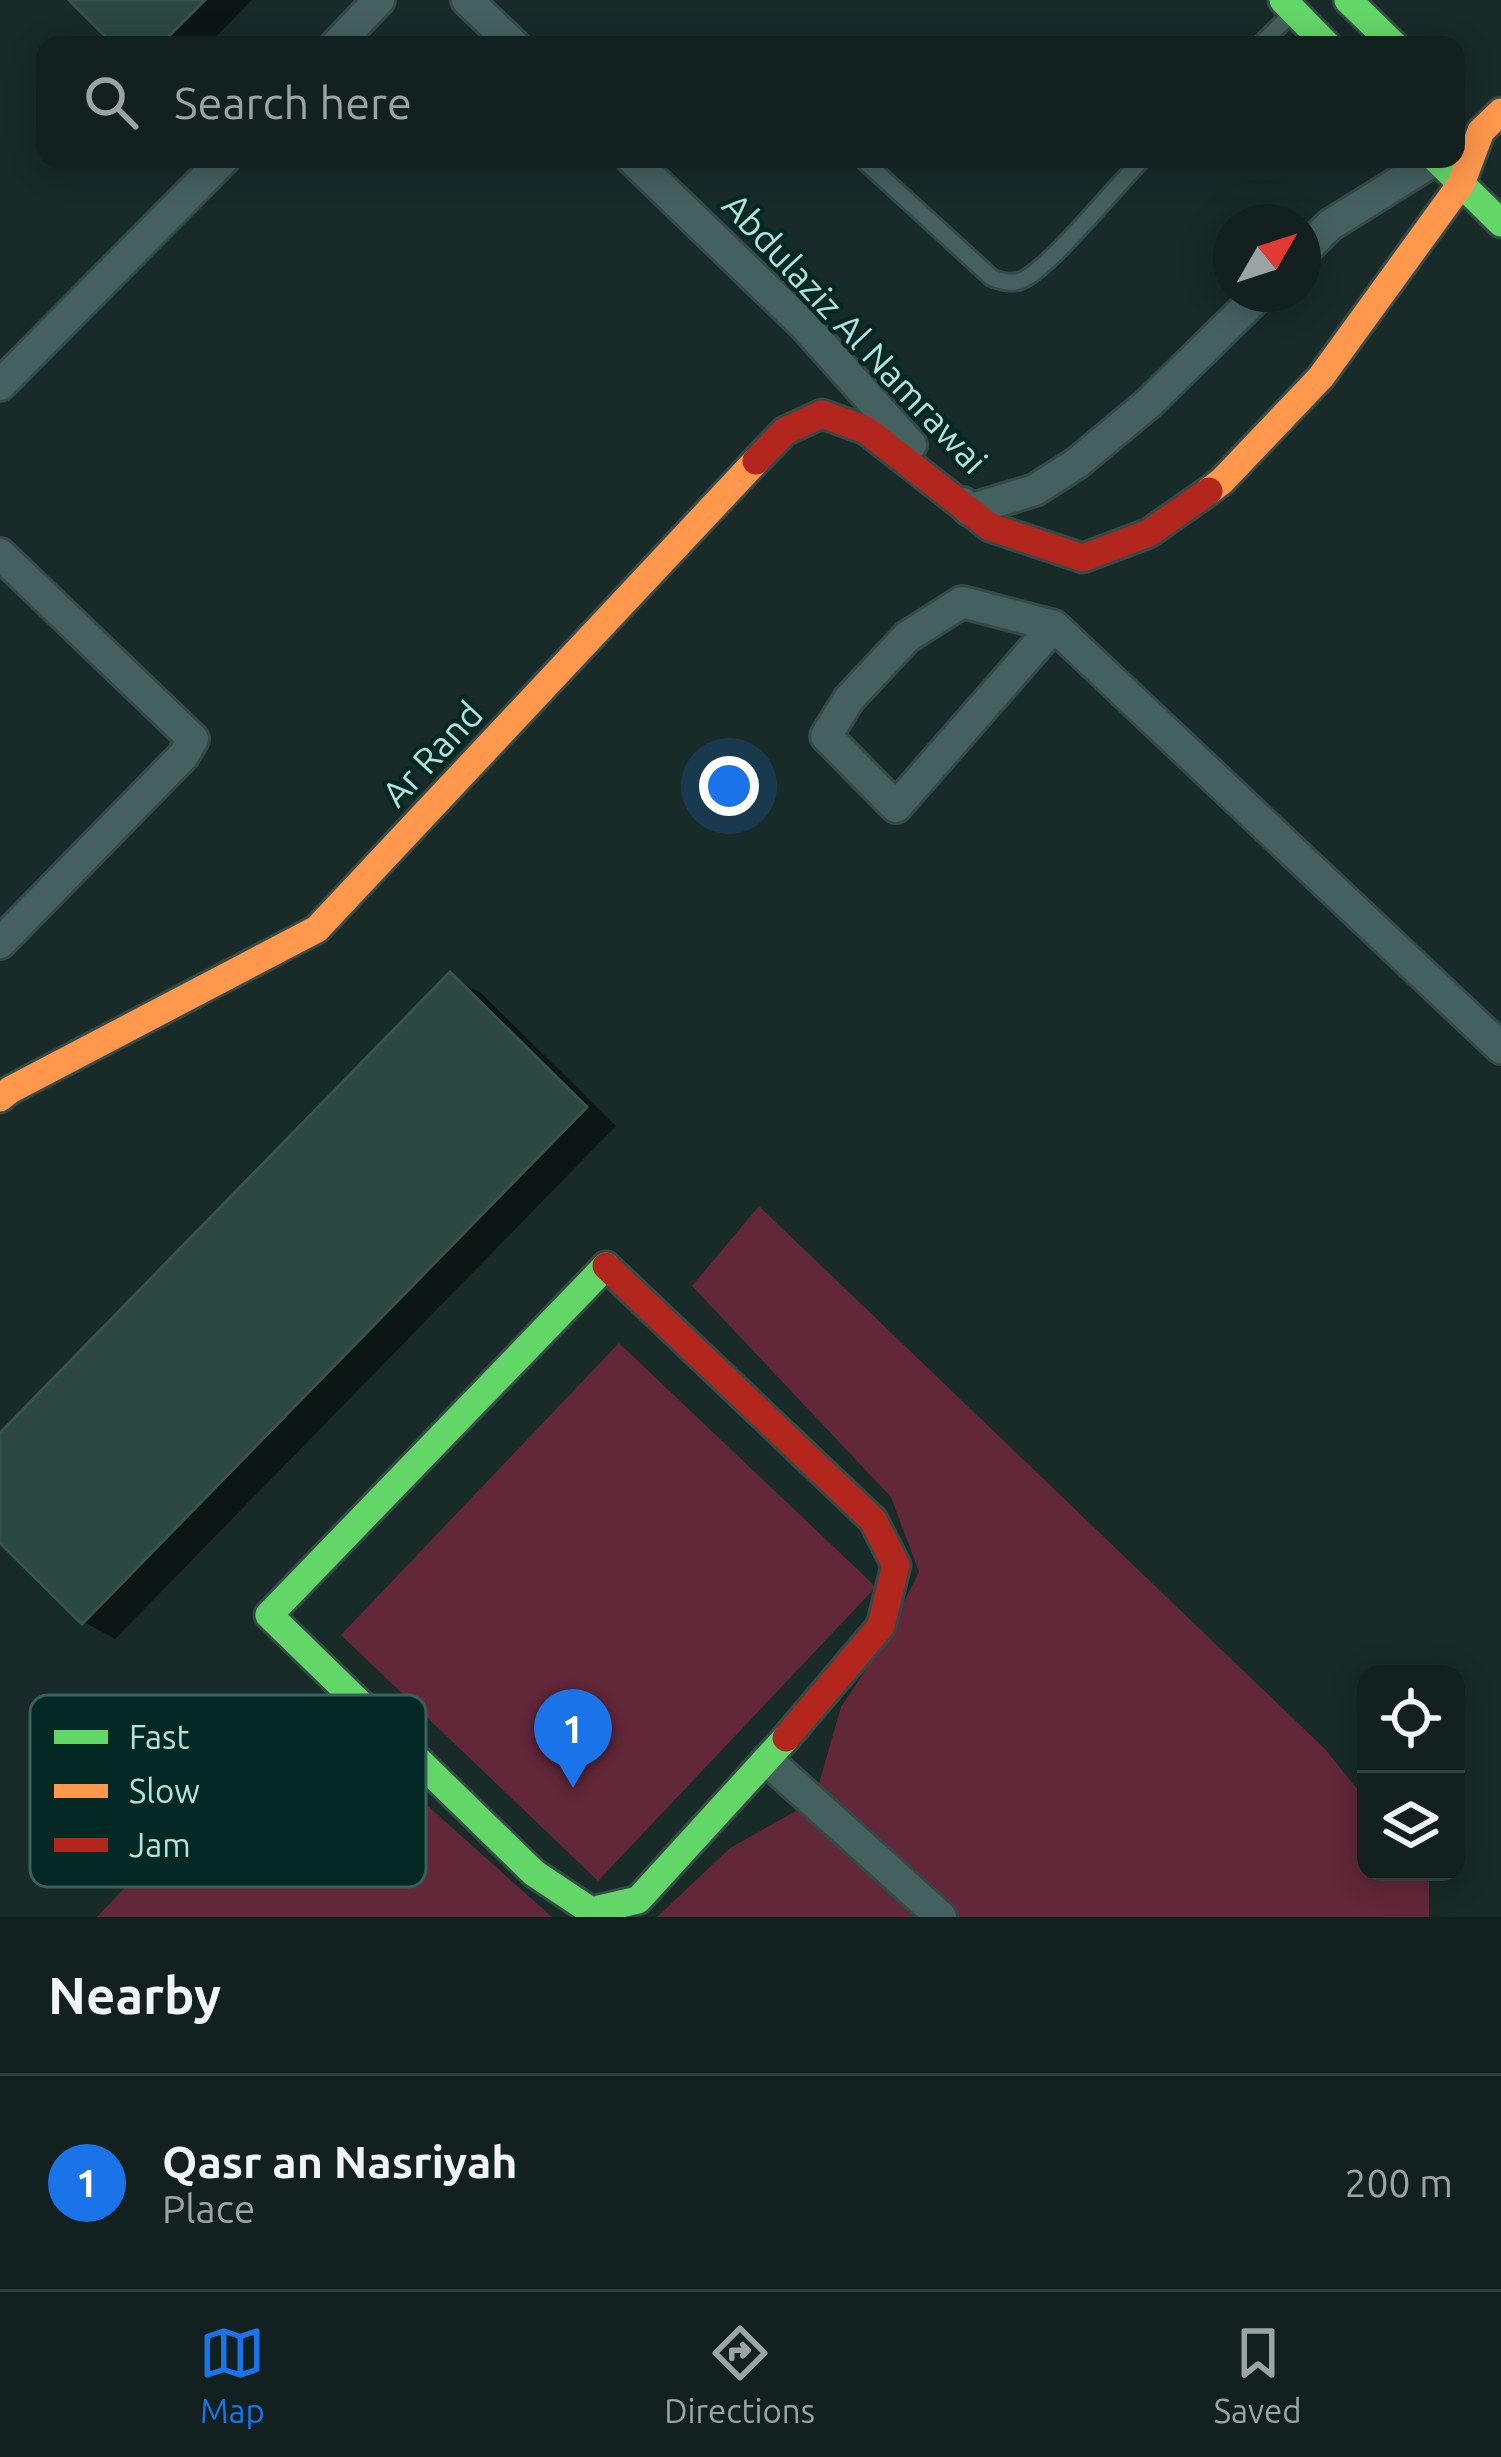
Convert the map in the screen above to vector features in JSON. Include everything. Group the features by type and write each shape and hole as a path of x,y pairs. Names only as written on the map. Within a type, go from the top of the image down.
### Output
{"street":[{"path":"345,36 379,0"},
{"path":"467,0 505,36"},
{"path":"1348,0 1385,36"},
{"path":"1289,6 1318,36"},
{"name":"Abdulaziz Al Namrawai","path":"866,430 990,527 1083,558 1148,533 1222,482 1321,377 1461,184 1485,135"},
{"path":"0,385 215,168"},
{"name":"Abdulaziz Al Namrawai","path":"641,168 805,326 969,510"},
{"path":"1321,234 1422,168"},
{"path":"1445,168 1501,223"},
{"path":"969,510 1035,490 1077,464 1149,403 1242,312"},
{"name":"Ar Rand","path":"0,1098 317,929 785,431 822,414 866,430"},
{"path":"0,554 193,739 183,756 0,943"},
{"path":"1054,626 896,807 826,736 849,699 907,637 962,602 1054,626 1501,1048"},
{"path":"351,1695 269,1615 606,1266 873,1520 896,1565 881,1626 638,1900 591,1911 534,1873 426,1768"},
{"path":"766,1760 941,1917"}],"lane":[{"path":"1267,36 1289,6"},
{"path":"872,168 992,278 1005,282 1020,281 1048,260 1135,168"}],"shaded area":[{"path":"759,1206 1325,1749 1357,1789 1357,1881 1429,1881 1429,1917 657,1917 730,1848 814,1801 841,1707 882,1645 919,1572 891,1497 692,1286"},
{"path":"619,1343 876,1587 598,1881 426,1716 426,1695 404,1695 341,1635"},
{"path":"426,1804 552,1917 97,1917 126,1887 426,1887"}],"building":[{"path":"69,0 205,0 169,36 105,36"},
{"path":"450,972 587,1107 82,1624 0,1543 0,1433"}],"traffic: fast":[{"path":"1283,0 1318,36"},
{"path":"1348,0 1385,36"},
{"path":"1445,168 1501,223"},
{"path":"351,1695 269,1615 606,1266"},
{"path":"426,1768 534,1873 591,1911 638,1900 786,1738"}],"traffic: slow":[{"path":"1209,491 1321,377 1461,184 1481,131 1501,112"},
{"path":"0,1098 317,929 756,461"}],"traffic: jam":[{"path":"756,461 785,431 822,414 866,430 990,527 1083,558 1149,533 1209,491"},
{"path":"606,1266 873,1520 896,1565 881,1626 786,1738"}],"place":[{"name":"Qasr an Nasriyah","path":"573,1788"}]}
